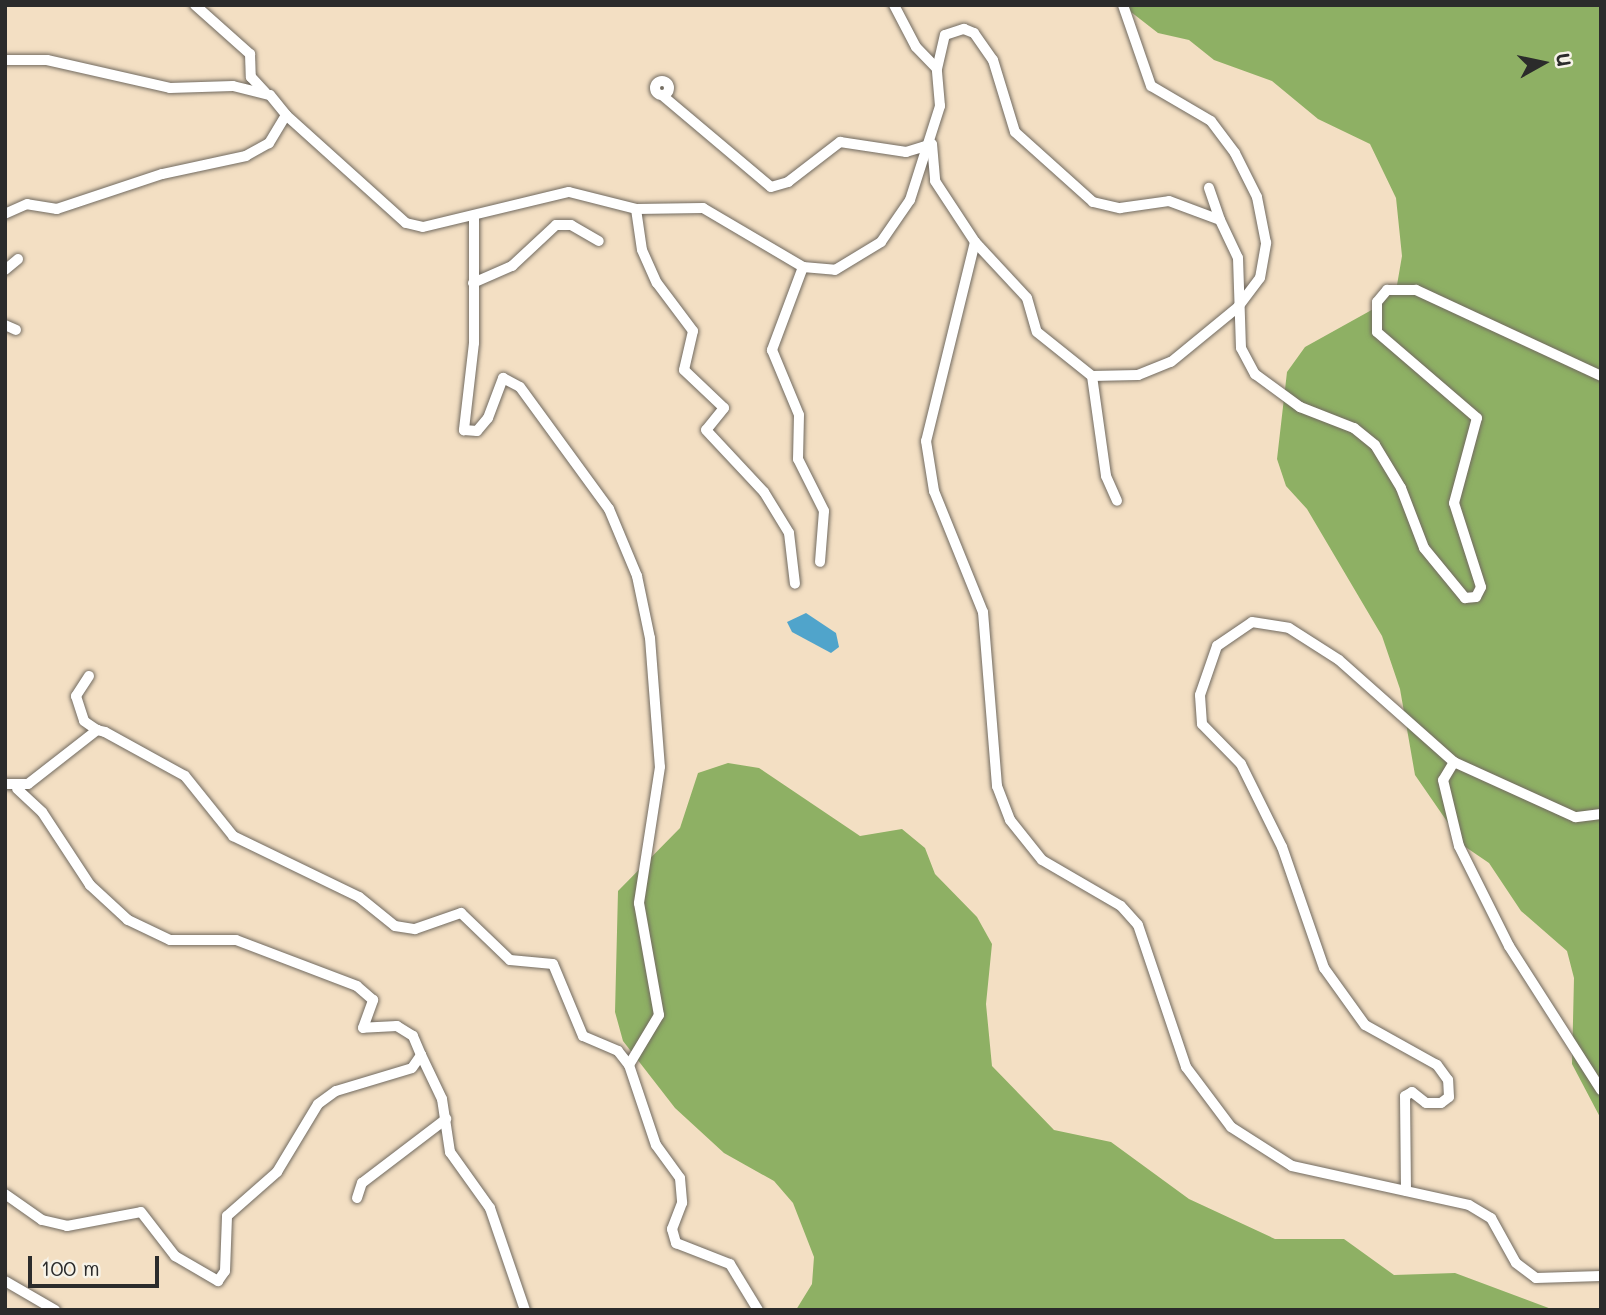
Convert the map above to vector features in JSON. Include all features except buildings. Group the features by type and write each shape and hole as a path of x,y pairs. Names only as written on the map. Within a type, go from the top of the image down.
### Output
{"street":[{"path":"195,5 250,54 255,85 270,95 286,114 406,223 423,227 474,217 569,192 636,209 703,208 803,267 835,271 881,242 910,200 932,144 940,106 937,69 945,35 974,33 993,60 1015,132 1079,193 1120,208 1169,201 1220,220"},
{"path":"894,5 916,47 937,69"},
{"path":"932,144 935,181 975,242 1027,298 1037,332 1092,376 1138,375 1171,362 1238,307 1265,266 1257,197 1220,129 1151,86 1123,5"},
{"path":"5,60 47,60 170,88 233,86 270,95"},
{"path":"663,96 771,187 788,182 840,142 906,152 932,144"},
{"path":"5,214 27,204 57,209 162,174 246,156 269,143 286,114"},
{"path":"1209,188 1238,258 1241,348 1255,374 1300,407 1354,428 1375,445 1401,488 1423,548 1469,599 1478,595 1480,583 1454,503 1476,418 1377,332 1373,323 1377,302 1387,290 1416,290 1601,376"},
{"path":"636,209 642,250 657,283 693,331 684,370 724,408 706,430 764,492 789,533 795,584"},
{"path":"474,217 464,430 477,431 488,418 503,378 520,387 609,509 637,576 650,638 660,767 639,903 659,1015 629,1065"},
{"path":"473,283 512,266 556,225 571,225 599,241"},
{"path":"975,242 926,442 934,491 983,612 998,786 1010,820 1042,860 1121,906 1138,925 1186,1067 1231,1127 1292,1166 1455,1199 1486,1214 1520,1267 1536,1278 1601,1276"},
{"path":"5,270 18,259"},
{"path":"803,267 772,350 799,415 798,459 824,511 820,562"},
{"path":"5,325 16,330"},
{"path":"1092,376 1106,476 1117,500"},
{"path":"1406,1191 1405,1096 1412,1092 1426,1103 1441,1103 1449,1097 1448,1080 1437,1065 1365,1025 1324,968 1282,847 1241,764 1202,724 1200,695 1217,646 1252,622 1289,628 1339,660 1454,762 1575,817 1601,814"},
{"path":"89,676 76,696 84,721 186,776 233,836 359,897 395,926 415,929 461,913 510,960 553,964 583,1036 618,1051 629,1065 656,1145 680,1178 682,1203 672,1236 692,1254 730,1264 758,1310"},
{"path":"17,789 97,730"},
{"path":"1454,762 1442,785 1458,846 1509,946 1601,1090"},
{"path":"5,784 17,789 42,812 90,885 128,919 170,940 236,940 358,986 373,1000 363,1028 397,1026 413,1036 446,1119 450,1152 490,1208 524,1310"},
{"path":"5,1194 42,1220 67,1226 141,1212 175,1256 218,1281 225,1272 227,1216 277,1172 318,1104 336,1091 412,1068 421,1055"},
{"path":"357,1198 362,1183 446,1119"},
{"path":"5,1281 55,1310"}],"green space":[{"path":"1122,5 1601,5 1601,1119 1572,1064 1574,978 1567,951 1521,911 1489,863 1464,846 1415,775 1400,689 1382,636 1307,509 1286,486 1277,459 1287,372 1305,347 1377,307 1397,285 1402,256 1396,198 1370,144 1318,119 1272,81 1214,60 1189,40 1158,33"},
{"path":"728,763 759,768 860,836 902,829 925,848 935,874 977,917 992,944 986,1004 992,1066 1054,1130 1111,1142 1189,1199 1275,1239 1344,1239 1394,1275 1455,1273 1554,1310 796,1310 812,1284 814,1257 793,1203 774,1181 724,1153 675,1108 623,1041 615,1012 618,891 680,828 698,773"}],"water":[{"path":"806,613 836,633 839,647 831,653 792,632 787,622"}]}
